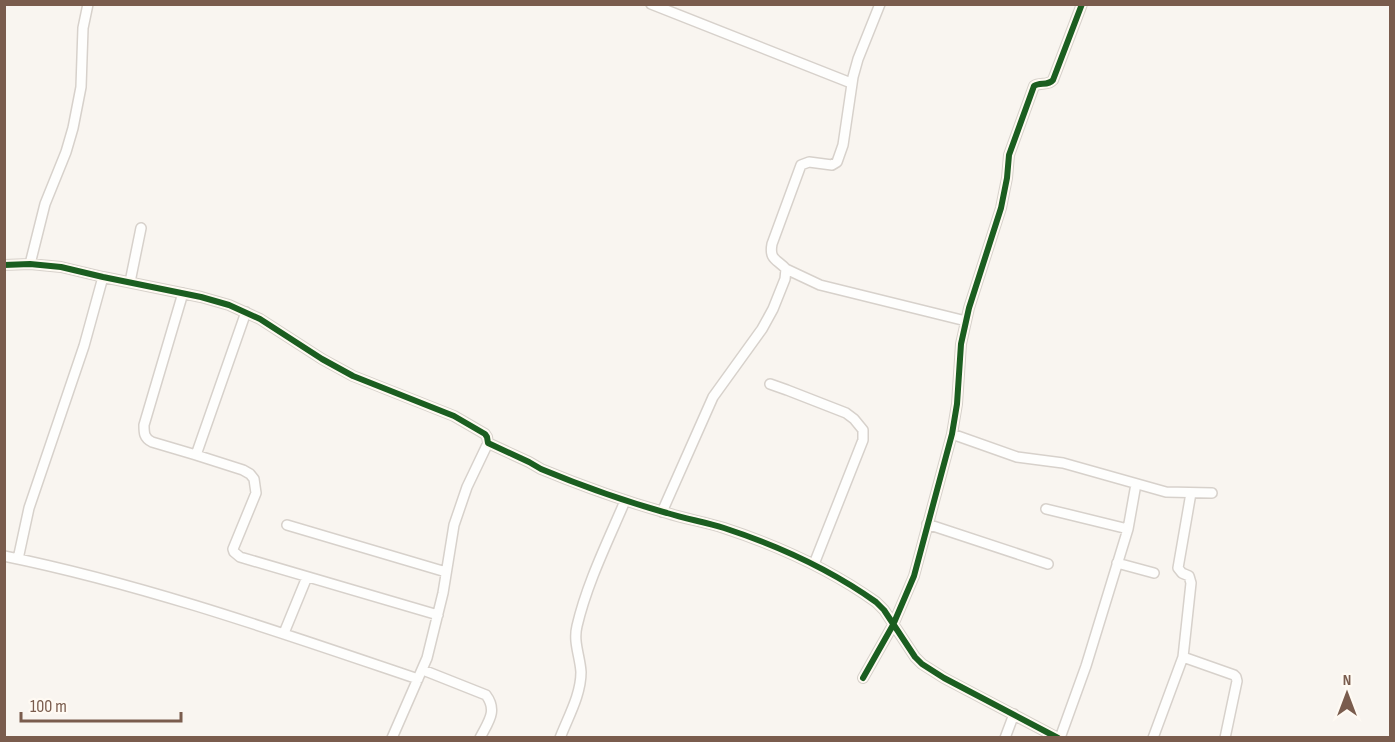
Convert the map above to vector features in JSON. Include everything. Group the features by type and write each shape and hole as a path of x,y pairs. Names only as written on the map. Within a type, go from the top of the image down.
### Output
{"street":[{"path":"30,264 45,204 73,128 81,87 83,28 88,4"},
{"path":"651,4 851,83"},
{"path":"880,4 851,83 843,145 837,162 832,165 809,162 801,165 772,244 772,257 786,269 820,285 966,321"},
{"path":"863,678 893,625 914,576 952,434 957,404 961,344 969,308 1001,207 1009,155 1034,86 1050,83 1053,80 1082,4"},
{"path":"130,282 141,228"},
{"path":"4,265 30,264 61,267 229,305 288,336 321,359 353,376 454,416 475,427 487,437 488,443 467,487 454,525 438,615 427,658 393,737"},
{"path":"662,512 713,397 762,330 785,279 786,269"},
{"path":"18,559 29,508 84,346 103,277"},
{"path":"183,293 144,424 144,436 152,442 243,470 254,479 256,493 233,549 236,555 438,615"},
{"path":"196,455 246,312"},
{"path":"770,384 846,413 863,430 863,440 814,564"},
{"path":"952,434 1017,457 1063,463 1166,492 1212,493"},
{"path":"488,443 564,479 625,501 723,528 814,564 876,602 922,664 944,678 1059,738 1086,666 1128,529 1136,484"},
{"path":"1153,738 1183,657 1191,583 1189,576 1178,568 1191,493"},
{"path":"560,738 581,680 575,638 577,626 598,566 625,501"},
{"path":"1046,509 1128,529"},
{"path":"927,524 1048,564"},
{"path":"287,525 446,572"},
{"path":"4,556 165,596 486,695 490,700 492,714 481,737"},
{"path":"1117,563 1155,573"},
{"path":"284,633 307,577"},
{"path":"1183,657 1236,677 1225,738"},
{"path":"1005,738 1014,714"}],"cycle path":[{"path":"863,678 893,625 914,576 952,434 957,404 961,344 969,308 1001,208 1009,155 1034,86 1053,80 1082,4"},
{"path":"4,265 30,264 61,267 229,305 260,319 353,376 454,416 485,434 488,443 541,469 619,498 724,528 783,550 841,579 876,602 922,664 1058,738"}]}
